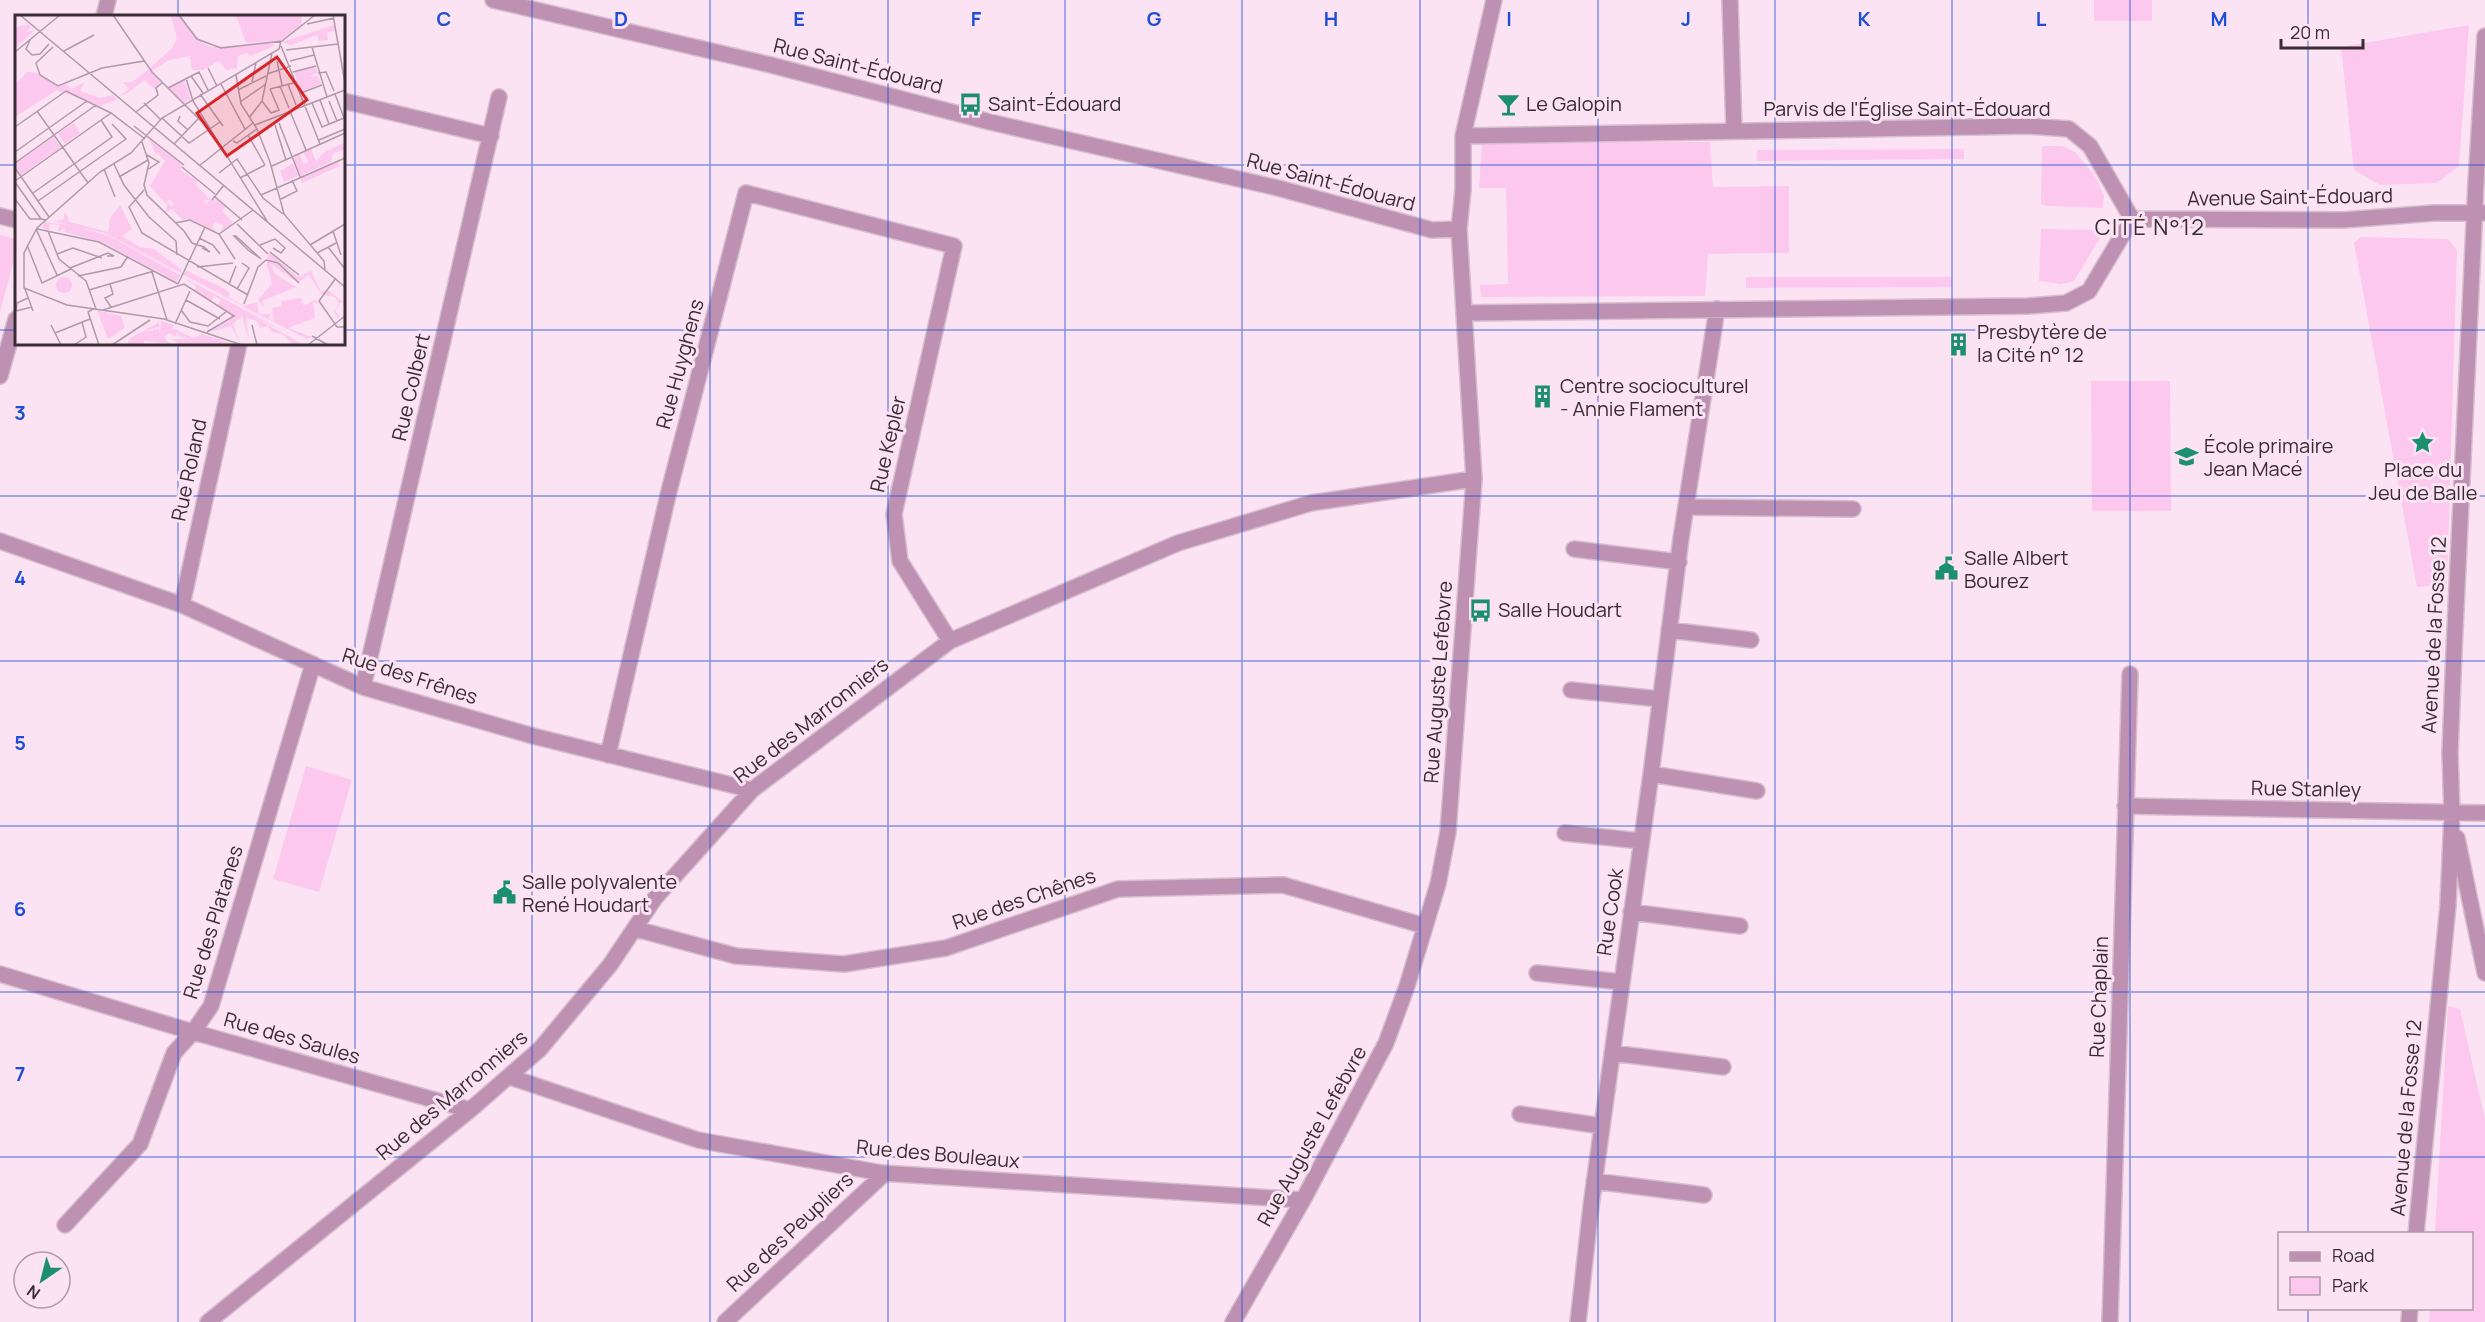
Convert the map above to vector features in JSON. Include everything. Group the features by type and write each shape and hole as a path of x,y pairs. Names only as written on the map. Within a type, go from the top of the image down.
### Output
{"street":[{"path":"104,15 108,0"},
{"name":"Rue Saint-Édouard","path":"493,0 521,3 990,122 1278,188 1432,230 1459,229"},
{"name":"Rue Auguste Lefebvre","path":"1233,1322 1303,1200 1386,1043 1438,884 1448,832 1474,479 1459,229 1463,190 1463,136 1494,0"},
{"path":"1730,0 1734,131"},
{"name":"Avenue de la Fosse 12","path":"2416,1232 2448,905 2452,814 2450,742 2480,213 2476,182 2485,36"},
{"name":"Rue Colbert","path":"363,687 499,97"},
{"path":"345,101 490,136"},
{"name":"Parvis de l'Église Saint-Édouard","path":"1463,136 2029,126 2069,129 2090,146 2132,219"},
{"name":"Rue Huyghens","path":"608,754 668,495 746,193 954,246"},
{"name":"Avenue Saint-Édouard","path":"2132,219 2343,220 2434,213 2480,213"},
{"path":"0,216 15,220"},
{"path":"1465,313 2028,306 2066,303 2089,291 2132,219"},
{"name":"Rue Kepler","path":"950,641 900,561 894,514 954,246"},
{"name":"Rue Cook","path":"1578,1322 1594,1181 1678,562 1717,309"},
{"path":"0,376 15,323"},
{"name":"Rue Roland","path":"182,605 239,345"},
{"name":"Rue des Marronniers","path":"208,1322 470,1110 540,1049 610,965 655,898 752,790 950,641 1178,543 1311,503 1474,479"},
{"path":"1686,507 1853,509"},
{"name":"Rue des Frênes","path":"0,541 182,605 363,687 533,736 752,790"},
{"path":"1574,549 1678,562"},
{"path":"1669,630 1751,640"},
{"name":"Rue des Platanes","path":"64,1225 140,1144 174,1053 193,1032 211,1006 313,664"},
{"name":"Rue Chaplain","path":"2110,1322 2130,674"},
{"path":"1571,690 1660,699"},
{"path":"1651,774 1757,791"},
{"name":"Rue Stanley","path":"2125,806 2485,813"},
{"path":"2452,814 2485,974"},
{"path":"1565,833 1641,841"},
{"name":"Rue des Chênes","path":"636,929 736,956 844,964 946,948 1118,889 1283,885 1425,926"},
{"path":"1631,912 1740,926"},
{"path":"1537,973 1622,982"},
{"name":"Rue des Saules","path":"0,974 193,1032 470,1110"},
{"path":"1612,1053 1723,1068"},
{"name":"Rue des Bouleaux","path":"510,1077 698,1140 884,1174 1303,1200"},
{"path":"1520,1114 1602,1126"},
{"name":"Rue des Peupliers","path":"725,1322 884,1174"},
{"path":"1594,1181 1704,1195"}],"green space":[{"path":"2094,0 2152,0 2152,21 2094,21"},
{"path":"2469,25 2459,166 2437,183 2380,185 2354,170 2341,47"},
{"path":"1710,142 1713,187 1789,186 1789,253 1708,254 1705,296 1481,297 1480,285 1508,284 1506,188 1479,188 1482,143"},
{"path":"2042,146 2062,146 2075,152 2095,176 2104,195 2103,208 2041,204"},
{"path":"1964,149 1964,159 1757,161 1757,150"},
{"path":"2041,229 2105,230 2074,281 2061,284 2039,281"},
{"path":"0,235 15,239 15,257 0,312"},
{"path":"2361,237 2448,239 2457,250 2447,584 2417,587 2354,243"},
{"path":"1746,277 1952,277 1952,287 1746,288"},
{"path":"2091,381 2170,381 2171,511 2092,511"},
{"path":"306,766 352,780 319,892 273,879"},
{"path":"2448,1006 2460,1009 2485,1119 2485,1322 2429,1322 2430,1310 2473,1310 2473,1232 2435,1232"}],"place":[{"name":"Saint-Édouard","path":"970,104"},
{"name":"Le Galopin","path":"1508,104"},
{"name":"Presbytère de la Cité n° 12","path":"1959,344"},
{"name":"Centre socioculturel - Annie Flament","path":"1542,397"},
{"name":"Place du Jeu de Balle","path":"2423,442"},
{"name":"École primaire Jean Macé","path":"2186,457"},
{"name":"Salle Albert Bourez","path":"1946,569"},
{"name":"Salle Houdart","path":"1480,610"},
{"name":"Salle polyvalente René Houdart","path":"504,893"}],"district":[{"name":"CITÉ N°12","path":"2150,227"}]}
